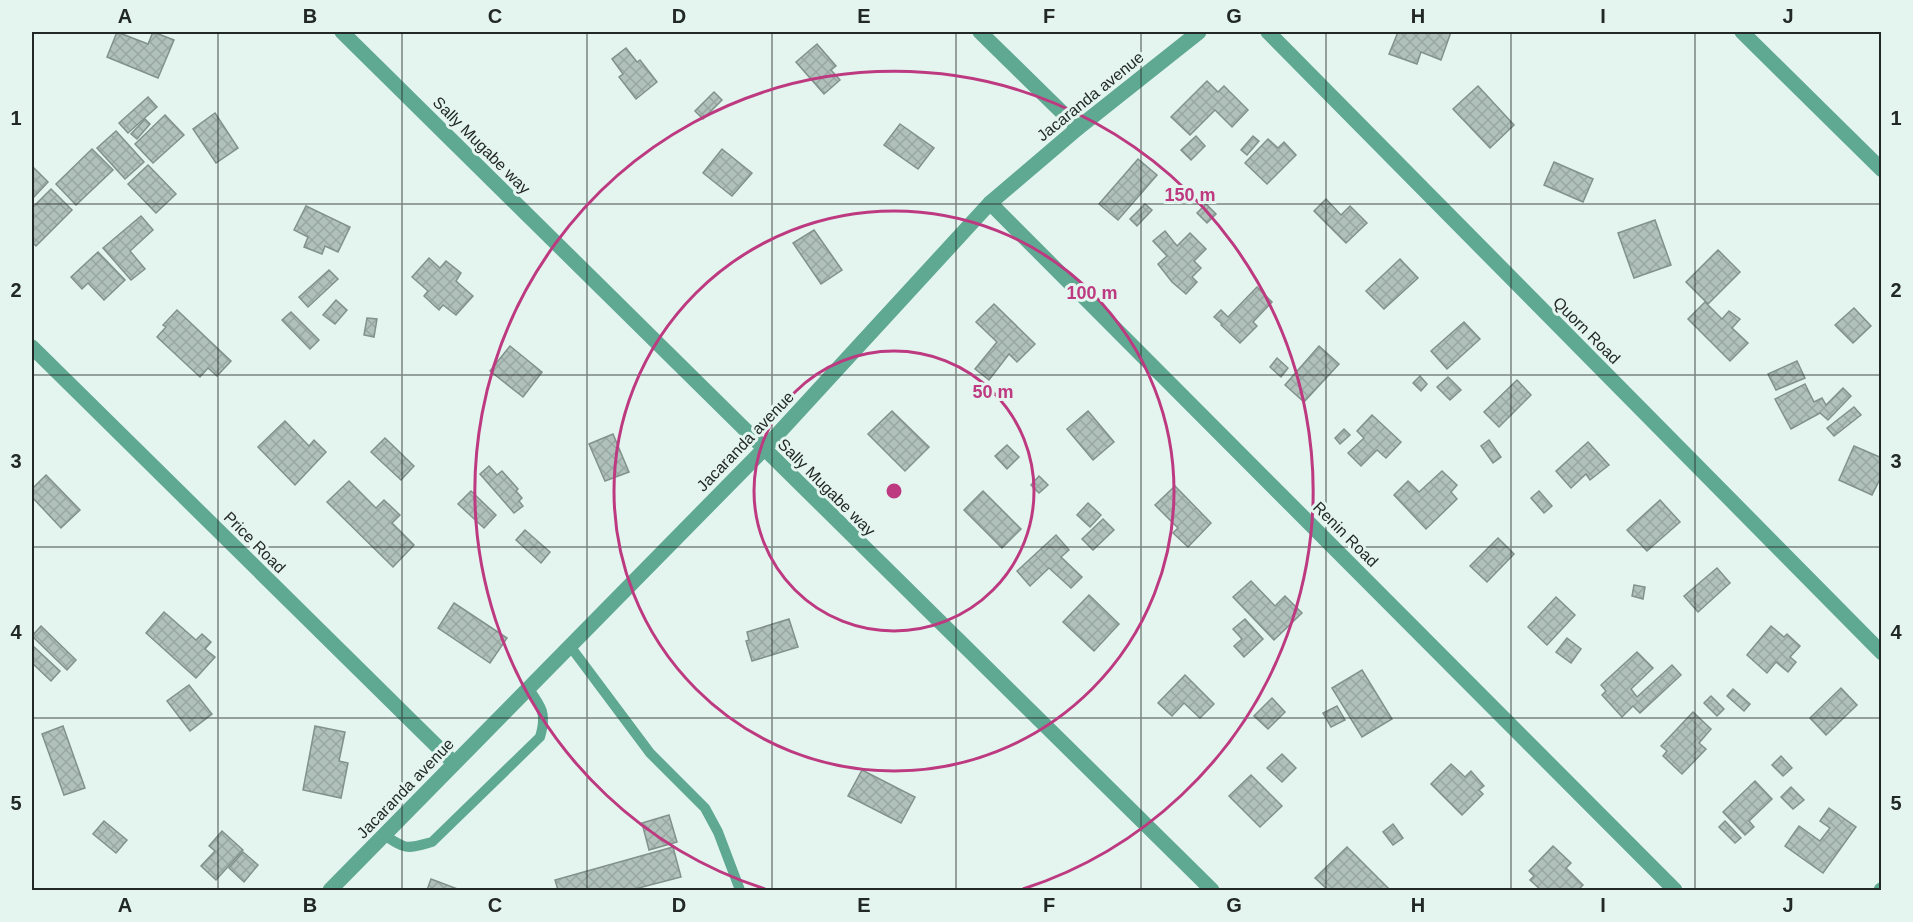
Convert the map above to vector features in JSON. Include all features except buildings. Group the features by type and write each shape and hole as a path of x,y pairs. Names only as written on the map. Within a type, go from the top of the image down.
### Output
{"street":[{"name":"Sally Mugabe way","path":"342,32 1212,891"},
{"path":"980,32 1078,128"},
{"name":"Jacaranda avenue","path":"330,891 764,449 990,203 1078,128 1199,32"},
{"name":"Quorn Road","path":"1268,32 1881,653"},
{"path":"1742,32 1881,170"},
{"name":"Renin Road","path":"990,203 1675,891"},
{"name":"Price Road","path":"32,347 454,763"}],"lane":[{"path":"570,646 650,753 705,808 718,832 740,891"},
{"path":"384,835 401,846 412,847 432,842 540,737 544,723 540,704 528,688"}]}
